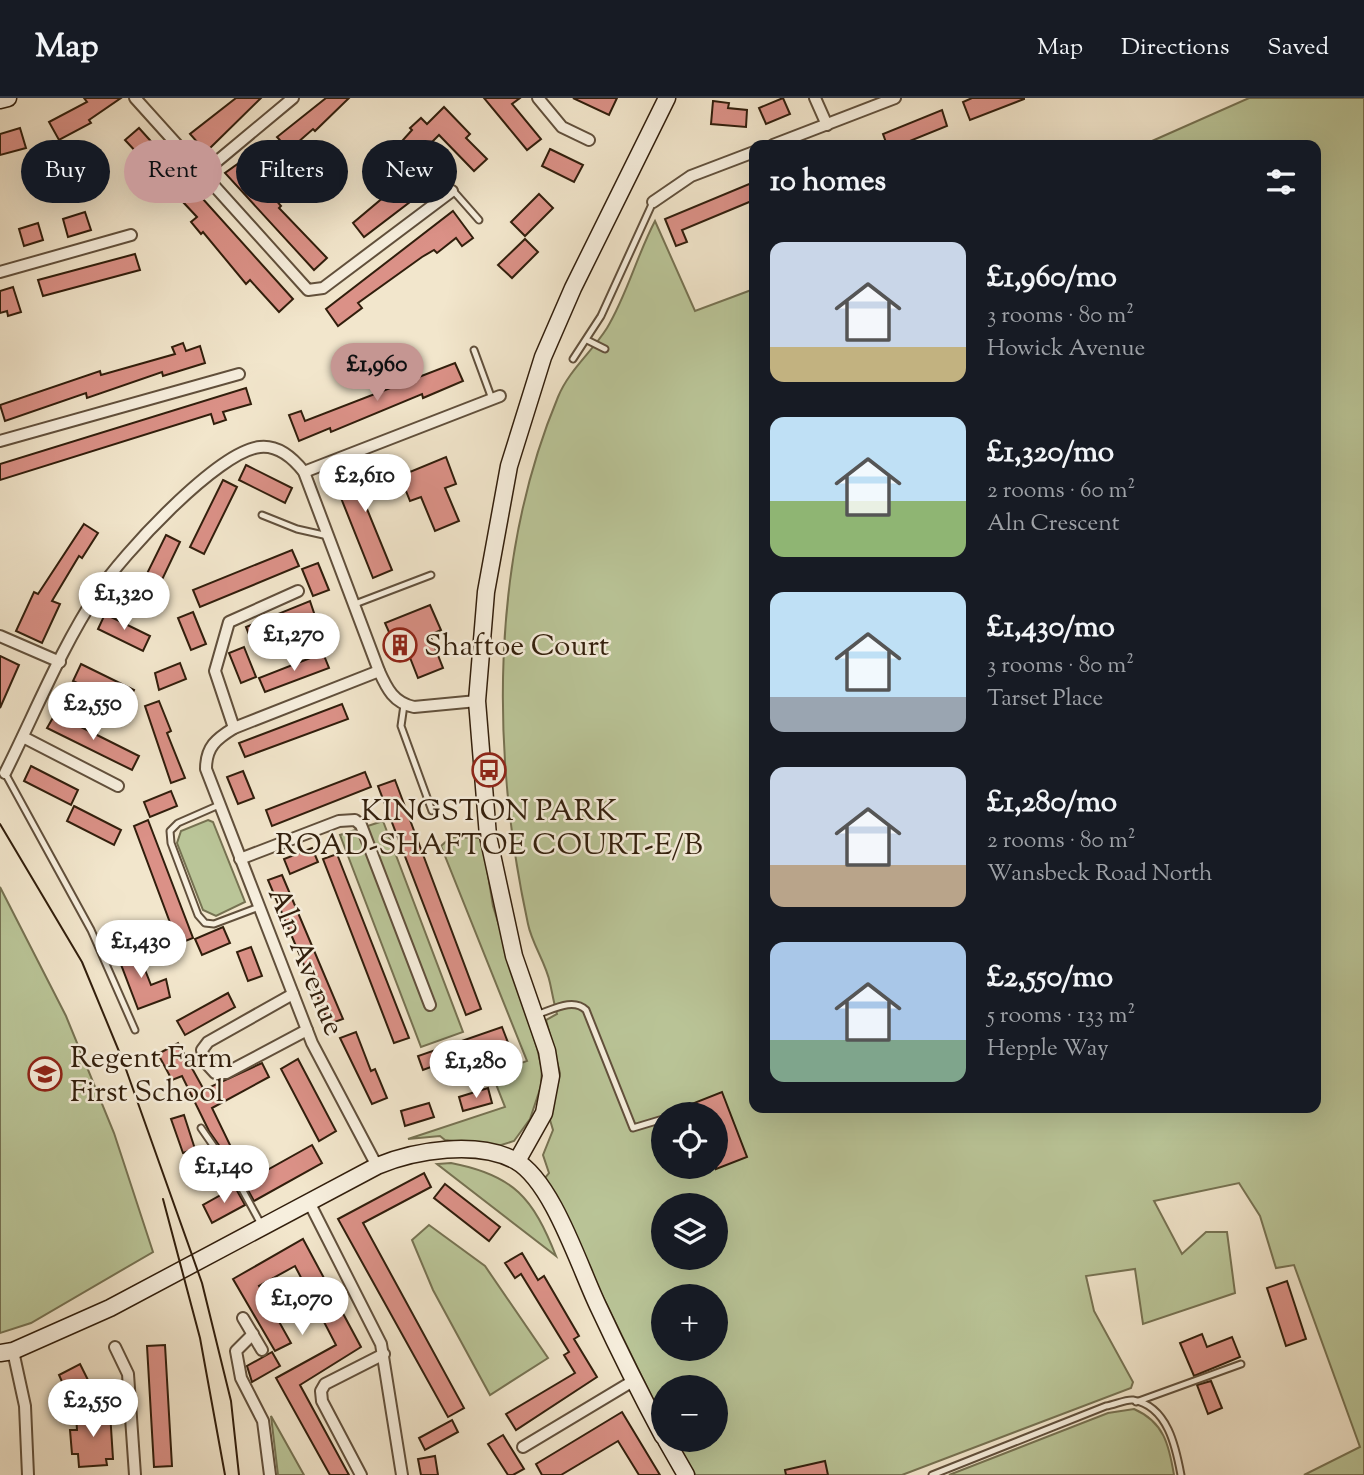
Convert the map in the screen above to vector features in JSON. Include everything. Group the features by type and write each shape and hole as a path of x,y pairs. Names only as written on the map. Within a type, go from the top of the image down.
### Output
{"street":[{"path":"0,100 8,98"},
{"path":"135,98 173,140"},
{"path":"222,157 293,98"},
{"path":"538,98 562,127 589,140"},
{"path":"517,1161 544,1113 551,1087 551,1065 514,956 499,898 488,836 477,701 494,540 524,411 543,357 567,301 667,98"},
{"path":"815,98 827,125"},
{"path":"787,140 895,98"},
{"path":"653,202 691,176 749,154"},
{"path":"222,194 309,290 323,288 437,203"},
{"path":"0,272 131,234"},
{"path":"0,441 239,374"},
{"path":"304,472 496,398"},
{"path":"5,774 98,591 173,506 222,466 249,449 270,447 295,460 304,472 387,688 404,705 477,701"},
{"path":"234,728 215,671 229,622 298,591"},
{"path":"0,636 60,662"},
{"name":"Aln Avenue","path":"377,1166 307,1030 209,780 206,760 213,743 234,728 379,671"},
{"path":"23,737 118,786"},
{"path":"240,859 339,821 355,820 361,825 430,1005"},
{"path":"293,995 208,1042 204,1046 202,1056 215,1073 226,1073 307,1030"},
{"path":"28,1475 25,1406 6,1352 110,1308 377,1166 417,1152 444,1149 488,1154 517,1161 551,1202 633,1381 651,1414"},
{"path":"309,1202 376,1332 384,1354 402,1475"},
{"path":"243,1318 262,1349"},
{"path":"253,1334 236,1351 241,1378 263,1421 270,1475"},
{"path":"115,1348 128,1374 135,1475"},
{"path":"362,1475 322,1401 321,1391 325,1384 384,1354"},
{"path":"523,1447 633,1381"},
{"path":"673,1452 686,1475"}],"lane":[{"path":"457,195 479,220"},
{"path":"573,359 587,340 653,202"},
{"path":"587,340 605,349"},
{"path":"474,350 496,398"},
{"path":"262,515 298,529 328,536"},
{"path":"355,604 431,575"},
{"path":"404,705 401,726 432,811"},
{"path":"5,774 91,930 135,1030"},
{"path":"219,805 178,823 170,831 171,843 198,915 205,923 214,924 258,907"},
{"path":"535,1016 573,1003 580,1004 586,1010 633,1128 651,1123"},
{"path":"201,1128 237,1180 262,1227"},
{"path":"932,1475 1106,1406 1136,1402 1241,1364"},
{"path":"1136,1402 1152,1410 1167,1425 1176,1448 1181,1475"}],"green space":[{"path":"1249,98 1364,98 1364,1475 1304,1475 1360,1447 1294,1265 1276,1268 1260,1216 1239,1183 1154,1201 1182,1254 1206,1232 1227,1232 1235,1293 1143,1324 1135,1269 1086,1276 1094,1311 1133,1382 1131,1388 902,1475 695,1475 682,1452 728,1452 728,1375 651,1375 651,1395 545,1178 549,1173 543,1155 553,1130 550,1120 560,1073 546,1020 557,1014 548,976 530,931 516,859 503,725 509,590 519,524 536,459 563,387 607,328 655,221 695,311 749,291 749,1113 1321,1113 1321,140 1154,140"},
{"path":"208,820 213,822 245,902 216,916 203,910 177,843 181,831"},
{"path":"383,821 463,1032 421,1047 340,835"},
{"path":"451,837 482,838 493,906 542,1069 541,1086 530,1119 514,1141 498,1146 445,1140 440,1136 408,1139 505,1107 492,1074 527,1061 441,846"},
{"name":"Regent Farm First School","path":"0,887 66,1016 114,1133 153,1252 31,1323 0,1333"},
{"path":"451,1163 491,1174 518,1192 539,1219 556,1256 437,1164"},
{"path":"429,1225 485,1266 548,1358 490,1395 433,1290 412,1240"},
{"path":"1134,1409 1159,1428 1167,1444 1174,1475 949,1475 1108,1413"},
{"path":"271,1416 304,1475 278,1475"}],"building":[{"path":"84,98 121,98 89,120 91,123 59,140 49,122 87,102"},
{"path":"236,98 261,98 218,140 195,140 190,134"},
{"path":"326,98 349,98 315,131 313,129 300,140 280,140 277,137"},
{"path":"484,98 520,98 512,104 541,139 527,150"},
{"path":"573,98 617,98 609,115"},
{"path":"783,98 790,114 766,124 759,108"},
{"path":"972,98 1024,99 970,120 963,102"},
{"path":"713,101 729,103 728,108 747,110 746,127 711,124"},
{"path":"444,107 470,134 466,138 487,159 474,171 457,154 457,140 444,140 439,135 434,140 403,140 412,130 410,128 421,118 427,124"},
{"path":"942,110 947,126 912,140 885,140 883,134"},
{"path":"20,128 24,140 21,140 21,149 0,155 0,134"},
{"path":"139,128 150,140 125,140"},
{"path":"550,149 583,165 574,182 542,166"},
{"path":"236,165 236,185 225,173"},
{"path":"749,184 749,202 682,230 687,242 676,246 665,219"},
{"path":"539,194 553,208 525,236 511,222"},
{"path":"184,203 207,203 293,299 279,312 250,280 246,284 203,232 201,234 191,222 197,217"},
{"path":"253,203 278,203 281,206 279,208 327,258 314,270"},
{"path":"377,203 409,203 364,237 353,223"},
{"path":"453,211 473,238 462,246 456,238 437,253 434,250 422,257 358,303 362,308 338,326 326,309"},
{"path":"85,212 91,230 68,237 63,219"},
{"path":"38,223 43,240 24,246 19,229"},
{"path":"525,239 538,252 512,278 498,265"},
{"path":"135,254 140,270 43,296 38,280"},
{"path":"13,287 21,312 8,316 7,311 0,313 0,291"},
{"path":"183,343 186,351 200,346 205,363 163,376 162,372 87,398 86,393 5,421 0,405 100,371 101,375 175,354 172,347"},
{"path":"455,363 463,381 423,398 422,394 331,432 330,428 299,441 289,415 301,411 305,421"},
{"path":"246,388 251,404 223,412 226,420 214,424 211,414 0,480 0,464"},
{"path":"446,457 456,484 445,488 459,521 435,531 421,497 410,501 400,476"},
{"path":"383,460 391,480 360,492 392,570 373,578 335,483"},
{"path":"246,465 292,488 285,503 239,480"},
{"path":"223,480 237,487 204,554 190,547"},
{"path":"84,524 98,533 82,558 79,556 52,601 60,604 42,643 16,631 34,592 38,594"},
{"path":"166,535 180,542 149,607 134,600"},
{"path":"292,550 299,566 200,607 193,590"},
{"path":"318,563 329,590 313,596 302,569"},
{"path":"310,601 315,616 252,642 246,627"},
{"name":"Shaftoe Court","path":"430,605 441,630 430,635 443,668 418,678 405,645 396,648 385,623"},
{"path":"193,612 206,644 191,650 178,618"},
{"path":"105,614 150,636 143,651 98,629"},
{"path":"244,647 256,677 241,683 229,653"},
{"path":"323,653 329,668 265,692 259,678"},
{"path":"0,656 19,665 0,708"},
{"path":"180,663 186,679 159,690 155,673"},
{"path":"81,664 134,690 126,707 73,681"},
{"path":"159,701 171,731 167,733 185,778 171,783 145,706"},
{"path":"342,704 348,719 245,757 239,743"},
{"path":"55,714 139,756 132,770 47,728"},
{"path":"31,766 78,790 71,805 24,781"},
{"path":"243,771 254,798 238,804 227,777"},
{"path":"365,772 371,787 272,826 266,810"},
{"path":"395,780 481,1009 466,1015 378,786"},
{"path":"171,791 177,806 150,817 144,802"},
{"path":"74,806 121,830 114,845 67,821"},
{"path":"148,820 193,938 178,944 134,826"},
{"path":"312,848 318,862 290,874 284,859"},
{"path":"337,854 409,1038 394,1043 323,859"},
{"path":"282,875 343,1019 329,1024 268,880"},
{"path":"223,927 230,943 202,955 195,939"},
{"path":"136,947 151,985 166,979 170,997 138,1009 117,954"},
{"path":"251,947 262,976 248,981 237,952"},
{"path":"228,993 235,1007 185,1035 177,1021"},
{"path":"502,1027 514,1058 500,1063 492,1044 423,1070 418,1056"},
{"path":"356,1032 371,1071 375,1069 387,1098 372,1104 340,1038"},
{"path":"178,1043 204,1090 262,1063 269,1077 212,1108 231,1147 223,1151 209,1131 182,1076 172,1080 158,1054"},
{"path":"298,1059 336,1131 319,1141 281,1069"},
{"path":"488,1088 492,1103 463,1111 459,1097"},
{"path":"722,1092 726,1102 697,1102"},
{"path":"429,1103 434,1117 405,1126 401,1111"},
{"path":"728,1108 747,1157 728,1164"},
{"path":"184,1115 195,1149 183,1153 171,1119"},
{"path":"312,1145 322,1163 254,1201 244,1183"},
{"path":"424,1173 431,1187 363,1223 464,1408 448,1417 338,1219"},
{"path":"445,1184 500,1227 489,1241 434,1198"},
{"path":"235,1187 245,1205 212,1223 203,1205"},
{"path":"303,1239 361,1347 300,1385 349,1475 330,1475 276,1378 336,1345 295,1266 259,1286 291,1343 275,1351 233,1279"},
{"path":"522,1253 538,1280 544,1276 579,1336 574,1339 597,1377 516,1430 506,1414 575,1373 564,1355 569,1352 521,1274 515,1278 505,1263"},
{"path":"1287,1281 1306,1339 1286,1346 1267,1288"},
{"path":"1202,1334 1207,1347 1232,1337 1240,1357 1194,1376 1180,1343"},
{"path":"165,1345 172,1466 154,1467 147,1346"},
{"path":"272,1352 280,1366 252,1382 247,1366"},
{"path":"80,1364 90,1384 68,1395 59,1375"},
{"path":"1211,1381 1222,1408 1208,1414 1197,1385"},
{"path":"110,1412 113,1459 106,1459 107,1465 79,1467 78,1454 72,1454 70,1430 77,1430 76,1414"},
{"path":"622,1412 660,1475 639,1475 618,1441 561,1475 542,1475 536,1464"},
{"path":"452,1420 458,1432 425,1450 419,1438"},
{"path":"503,1435 524,1469 513,1475 508,1475 488,1444"},
{"path":"435,1456 438,1475 421,1475 418,1459"},
{"path":"825,1461 828,1475 786,1475 785,1470"}],"tram line":[{"path":"0,824 82,962 123,1061 202,1283 231,1401 239,1475"},
{"path":"163,1199 200,1338 225,1475"}],"place":[{"name":"Shaftoe Court","path":"400,645"},
{"name":"KINGSTON PARK ROAD-SHAFTOE COURT-E/B","path":"489,770"},
{"name":"Regent Farm First School","path":"45,1074"}]}
